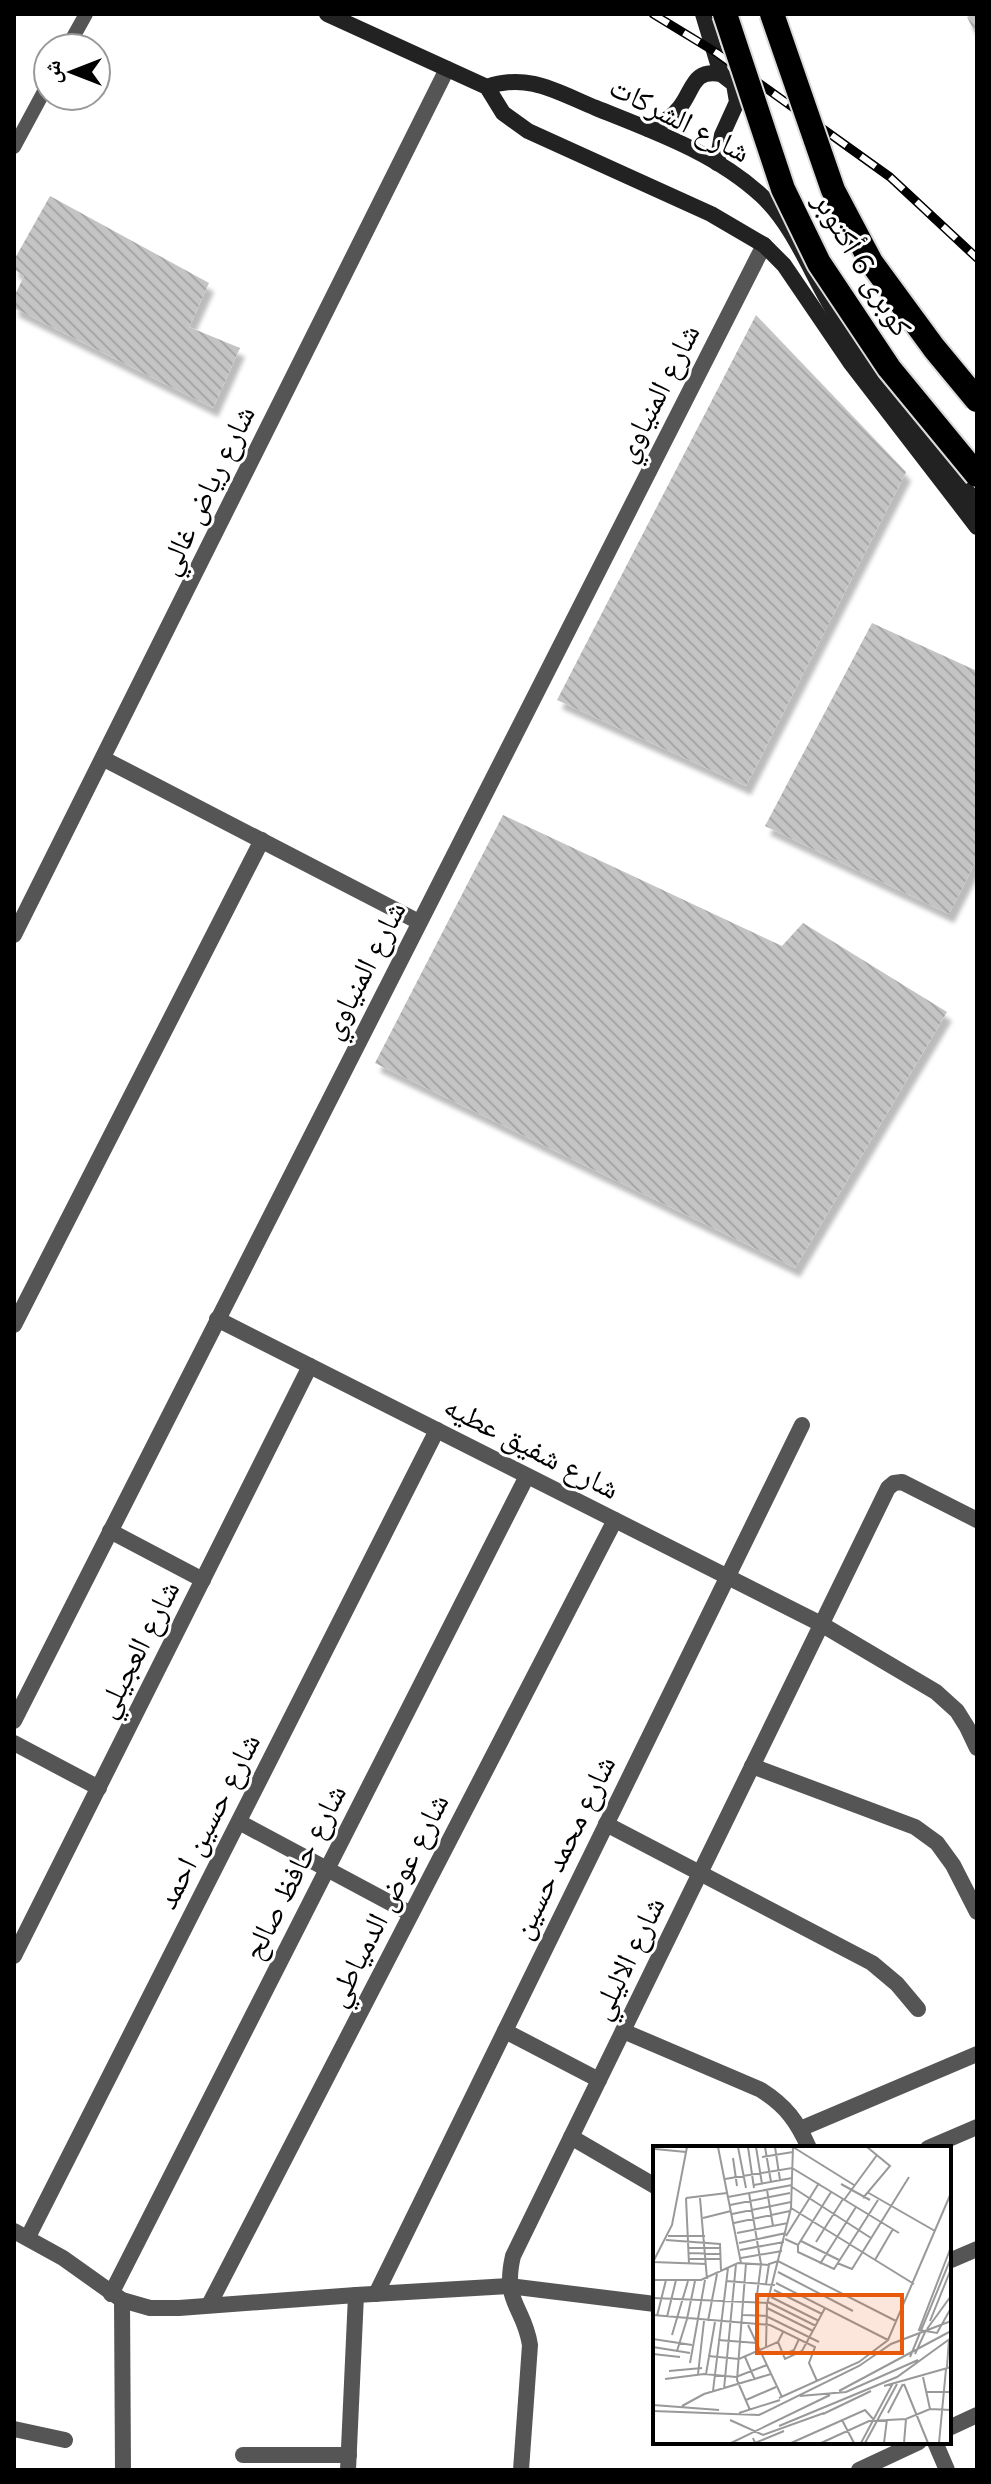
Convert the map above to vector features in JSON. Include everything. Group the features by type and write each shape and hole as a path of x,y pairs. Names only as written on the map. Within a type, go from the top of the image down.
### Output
{"highway":[{"name":"كوبرى 6 أكتوبر","path":"725,14 783,189 819,263 889,368 977,475"},
{"name":"كوبرى 6 أكتوبر","path":"772,14 833,190 871,262 934,348 977,400"}],"main road":[{"name":"شارع الشركات","path":"327,14 487,87 503,113 528,131 711,214 764,245 784,265 977,504"},
{"path":"703,14 721,74 734,84 737,102 722,135 717,163"},
{"path":"648,129 679,110 695,80 703,74 721,74"},
{"name":"شارع الشركات","path":"487,87 511,80 537,83 648,129 717,163 764,198 780,218 858,360 977,527"}],"street":[{"name":"شارع رياض غالي","path":"14,935 447,69"},
{"name":"شارع المنياوي","path":"14,1721 764,245"},
{"path":"104,759 419,922"},
{"path":"14,1325 262,840"},
{"name":"شارع شفيق عطيه","path":"217,1319 821,1624 936,1692 957,1711 977,1748"},
{"name":"شارع العجيلي","path":"14,1956 310,1366"},
{"name":"شارع محمد حسين","path":"376,2294 802,1425"},
{"name":"شارع حسين احمد","path":"21,2234 239,1822 437,1430"},
{"name":"شارع حافظ صالح","path":"117,2297 327,1869 527,1476"},
{"name":"شارع الاليلي","path":"509,2286 513,2256 888,1488 902,1482 977,1520"},
{"name":"شارع عوض الدمياطي","path":"209,2305 615,1520"},
{"path":"110,1531 203,1580"},
{"path":"14,1743 99,1788"},
{"path":"752,1766 915,1827 937,1843 953,1865 977,1912"},
{"path":"239,1822 411,1914"},
{"path":"606,1824 872,1963 897,1984 918,2009"},
{"path":"505,2031 599,2080"},
{"path":"623,2031 761,2090 782,2103 808,2146"},
{"path":"800,2129 977,2054"},
{"path":"933,2146 977,2127"},
{"path":"571,2137 653,2185"},
{"path":"21,2234 63,2258 117,2297 150,2308 509,2286 653,2304"},
{"path":"951,2260 977,2249"},
{"path":"509,2286 530,2345 521,2470"},
{"path":"243,2455 349,2462 356,2295"},
{"path":"117,2297 123,2470"},
{"path":"951,2427 977,2415"},
{"path":"14,2429 65,2440"},
{"path":"859,2470 915,2444"},
{"path":"936,2444 947,2470"}],"lane":[{"path":"76,32 86,14"},
{"path":"14,147 33,112"}],"building":[{"path":"977,14 977,37 967,17"},
{"path":"50,196 209,283 189,327 240,348 213,408 14,308 14,297 24,276 14,269 14,260"},
{"path":"756,315 906,472 746,786 557,700"},
{"path":"872,623 977,671 977,859 949,914 765,826"},
{"path":"503,815 782,946 803,923 947,1012 795,1268 375,1063"}],"railway":[{"path":"653,14 717,53 890,177 977,258"}]}
